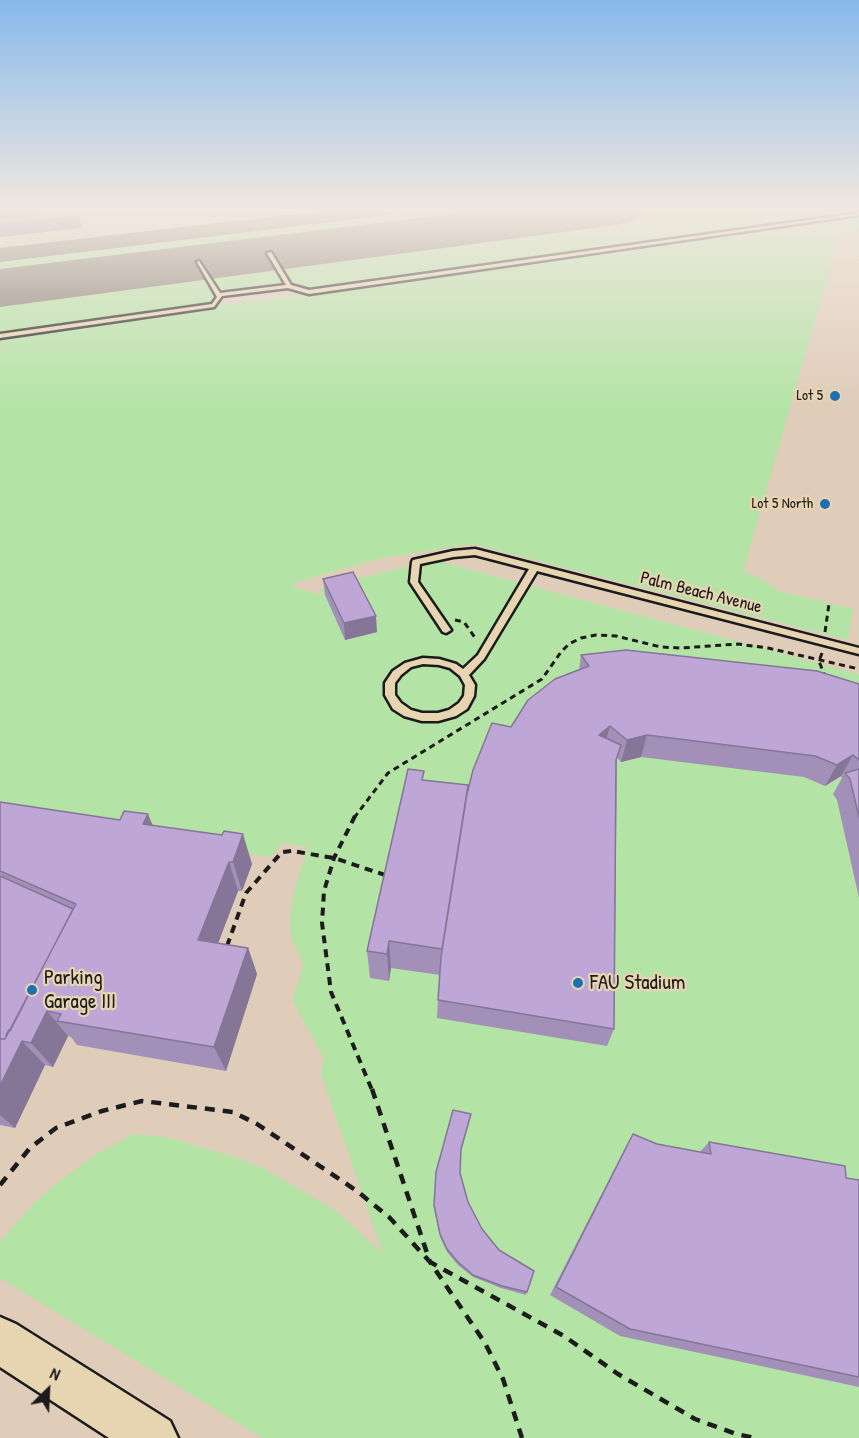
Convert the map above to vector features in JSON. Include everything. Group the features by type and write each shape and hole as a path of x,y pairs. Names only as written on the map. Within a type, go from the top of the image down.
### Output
{"street":[{"path":"0,1340 153,1438"}],"lane":[{"path":"0,336 203,307 217,303 219,295 208,276"},
{"path":"284,276 290,286 299,291 315,291 419,276"},
{"path":"219,295 290,286"},
{"name":"Palm Beach Avenue","path":"436,615 414,582 416,562 475,552 859,651"},
{"path":"464,674 485,650 534,568"},
{"path":"436,615 446,630"},
{"path":"423,661 439,662 453,666 464,674 470,685 469,696 458,710 438,717 422,717 408,713 397,706 390,695 390,683 397,673 408,665 423,661"}],"path":[{"path":"436,615 464,622 485,650"},
{"path":"755,1438 736,1434 695,1419 618,1374 564,1336 430,1262 369,1081 346,1032 331,992 322,923 324,891 334,858 351,822 388,773 542,679 561,652 569,644 581,638 596,635 616,636 661,647 681,648 738,644 768,648 859,669"},
{"path":"225,951 246,893 282,852 292,851 334,858 392,877"},
{"path":"0,1185 30,1148 56,1128 102,1111 142,1101 233,1112 257,1124 357,1191 390,1218 430,1262 485,1343 503,1379 522,1438"}],"green space":[{"path":"169,276 828,276 743,571 779,591 853,609 848,640 472,544 382,558 299,581 292,587 322,595 320,588 434,560 859,674 859,1438 263,1438 0,1278 0,1242 32,1205 96,1154 134,1134 166,1137 235,1157 263,1168 336,1211 383,1254 321,1074 324,1059 292,1000 304,965 292,940 290,919 294,892 308,847 283,843 270,857 0,821 0,298","holes":["286,280 294,289 315,292 204,308 219,299 216,289 231,291 274,286"]}],"building":[{"path":"353,572 376,616 344,623 323,579"},
{"path":"626,650 817,671 859,684 859,760 853,755 837,765 815,756 647,735 627,740 610,726 599,735 621,745 616,760 614,1029 438,1000 441,957 467,794 473,770 492,723 511,727 528,700 555,679 589,666 581,655"},
{"path":"408,769 424,771 422,780 468,785 442,949 389,941 387,954 367,951"},
{"path":"859,769 859,817 850,779 845,773"},
{"path":"0,802 120,820 124,811 148,814 143,824 222,835 224,831 243,834 233,862 229,862 198,940 248,948 214,1047 57,1021 61,1014 47,1011 31,1043 22,1041 0,1086 0,1039 5,1039 76,904 0,871"},
{"path":"0,876 73,909 5,1039 0,1039"},
{"path":"453,1110 471,1114 461,1149 460,1173 468,1202 482,1229 499,1250 534,1271 527,1292 473,1275 447,1249 440,1234 434,1205 436,1172"},
{"path":"633,1134 657,1144 711,1154 709,1142 845,1166 846,1178 859,1180 859,1377 630,1329 556,1287"}],"runway":[{"path":"0,288 93,276"}],"place":[{"name":"Lot 5","path":"835,396"},
{"name":"Lot 5 North","path":"825,504"},
{"name":"FAU Stadium","path":"578,983"},
{"name":"Parking Garage III","path":"32,990"}]}
